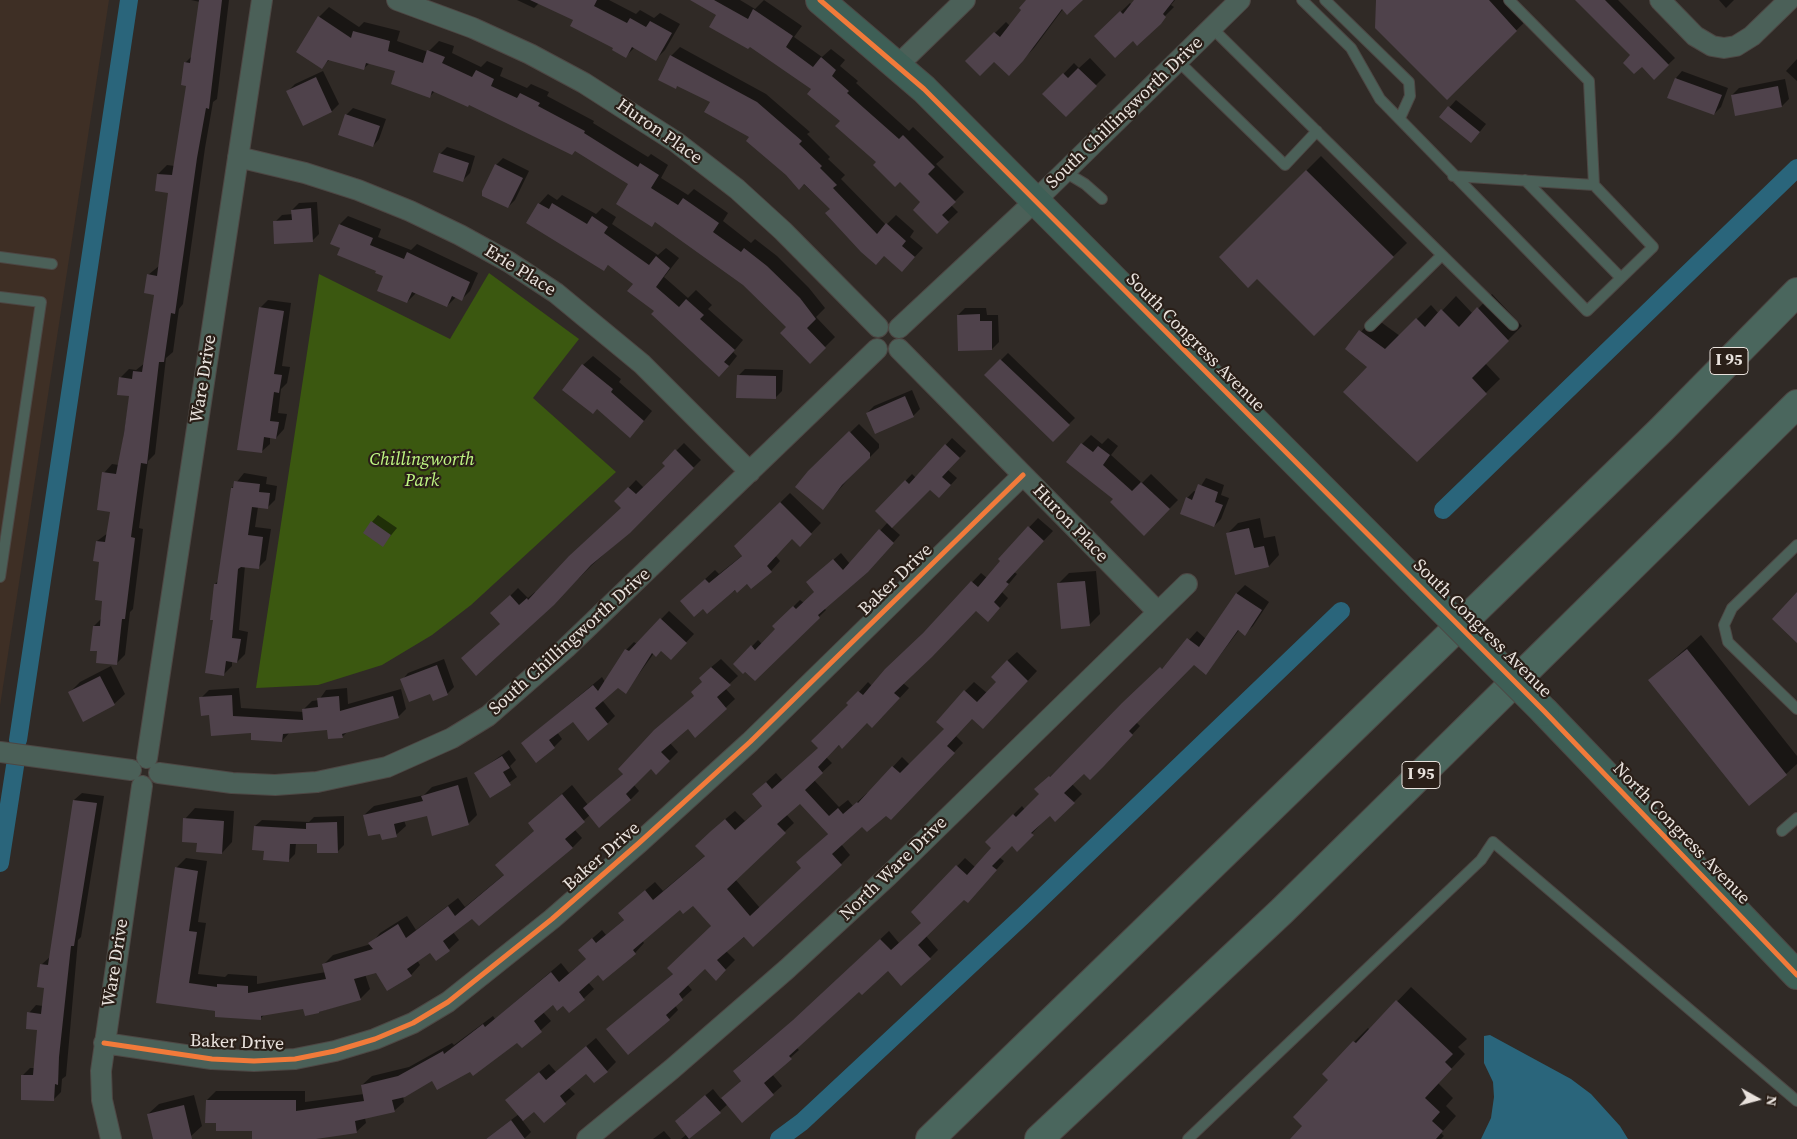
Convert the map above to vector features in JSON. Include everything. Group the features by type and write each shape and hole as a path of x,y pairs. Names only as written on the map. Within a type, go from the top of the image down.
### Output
{"highway":[{"name":"I 95","path":"930,1139 1661,430 1797,292"},
{"name":"I 95","path":"1039,1139 1288,904 1797,404"}],"street":[{"name":"Ware Drive","path":"153,766 238,157 262,0"},
{"name":"Huron Place","path":"397,0 473,28 530,54 592,88 676,142 737,190 783,231 878,327"},
{"name":"South Congress Avenue","path":"820,0 898,65 1545,712"},
{"path":"898,65 965,0"},
{"name":"South Chillingworth Drive","path":"899,328 1035,202 1240,0"},
{"path":"1660,0 1695,36 1712,46 1724,48 1736,46 1752,36 1789,0"},
{"name":"Erie Place","path":"238,157 305,173 358,190 456,232 509,262 556,293 642,364 750,472"},
{"path":"890,323 899,328 904,340 900,349 890,354 878,349 873,337 878,327 890,323"},
{"name":"South Chillingworth Drive","path":"153,766 232,783 275,785 318,782 387,767 452,738 488,716 523,688 619,600 878,349"},
{"name":"Huron Place","path":"900,349 1158,612"},
{"name":"Baker Drive","path":"104,1042 212,1059 254,1061 295,1059 335,1051 375,1039 413,1023 448,1002 552,919 640,843 742,748 1022,475"},
{"name":"North Ware Drive","path":"587,1139 672,1069 887,878 1187,584"},
{"name":"North Congress Avenue","path":"1545,712 1797,975"},
{"path":"0,752 130,770"},
{"path":"136,761 153,766 154,784 142,786 133,781 130,770 136,761"},
{"name":"Ware Drive","path":"111,1139 102,1100 101,1071 142,786"}],"lane":[{"path":"1302,0 1351,48 1380,99 1453,176 1587,311 1653,247 1594,185 1589,81 1509,0"},
{"path":"1325,0 1409,82 1410,96 1400,118"},
{"path":"1212,28 1513,325"},
{"path":"1178,61 1285,165 1317,132"},
{"path":"1066,172 1085,184 1102,199"},
{"path":"1453,176 1594,185"},
{"path":"1525,180 1621,278"},
{"path":"1370,326 1442,255"},
{"path":"0,257 52,264"},
{"path":"0,297 41,302 0,577"},
{"path":"1797,545 1732,608 1724,625 1728,642 1797,709"},
{"path":"1782,831 1797,818"},
{"path":"1188,1139 1481,860 1493,842 1797,1101"}],"shaded area":[{"path":"0,0 109,0 0,706"}],"green space":[{"name":"Chillingworth Park","path":"489,273 579,339 533,398 616,472 471,605 432,635 382,665 318,685 256,688 319,274 450,339"}],"water":[{"path":"1490,1035 1571,1079 1591,1094 1620,1126 1628,1139 1481,1139 1491,1118 1494,1097 1493,1082 1484,1063 1484,1036"}],"building":[{"path":"199,0 222,0 209,109 206,108 197,158 175,314 171,313 164,362 159,362 147,464 141,463 131,537 135,538 125,619 122,619 117,665 96,663 97,651 90,651 93,626 100,626 102,601 95,600 99,562 93,561 96,541 105,542 110,512 97,510 102,472 116,474 124,433 129,396 117,395 119,377 132,379 133,371 142,372 154,295 144,293 147,274 157,276 168,193 155,191 157,174 172,175 186,86 181,85 184,62 190,63"},
{"path":"530,0 597,0 594,6 627,23 630,18 646,27 650,21 672,33 656,61 632,47 626,58 612,50 613,48 570,26 573,20"},
{"path":"690,0 714,0 748,19 753,9 793,36 786,47 813,67 821,57 836,70 832,76 849,91 847,93 899,139 903,135 935,167 928,174 956,202 942,215 949,222 937,234 913,210 920,202 900,182 895,187 873,165 876,162 835,126 840,121 807,94 811,89 750,47 748,49 709,27 716,15"},
{"path":"1026,0 1083,0 1067,15 1062,9 1023,61 1009,76 994,62 980,76 965,61 994,32 1000,37 1021,10 1019,8"},
{"path":"1134,0 1174,0 1163,14 1166,17 1161,24 1137,46 1133,41 1115,58 1094,36 1120,11 1123,14"},
{"path":"1376,0 1489,0 1517,31 1447,100 1375,28"},
{"path":"1575,0 1605,0 1669,65 1654,80 1642,67 1634,74 1623,63 1630,55"},
{"path":"318,16 351,38 353,31 390,41 388,51 423,63 427,50 445,57 442,63 472,77 476,70 494,79 491,86 517,98 520,93 540,103 538,106 585,131 584,133 638,167 640,163 659,175 651,188 678,205 683,198 719,223 713,232 741,252 744,248 767,266 800,298 816,319 807,328 826,348 810,364 780,333 786,327 743,285 655,222 652,227 616,204 628,184 575,151 572,155 469,105 468,107 432,91 430,98 391,84 395,71 366,63 364,70 328,60 322,69 296,52"},
{"path":"670,55 757,102 802,141 799,144 822,166 820,168 837,185 833,188 877,234 886,223 906,241 902,246 915,257 902,272 884,256 876,265 861,252 825,213 830,209 804,184 799,190 786,175 746,141 749,137 704,112 710,102 677,86 676,89 658,80"},
{"path":"1078,68 1097,86 1066,117 1042,94 1063,73 1068,78"},
{"path":"316,77 332,112 303,126 286,91"},
{"path":"1675,78 1722,95 1714,115 1667,98"},
{"path":"1778,86 1782,107 1735,116 1731,95"},
{"path":"1448,106 1480,132 1471,143 1439,117"},
{"path":"345,114 380,126 373,147 338,135"},
{"path":"439,153 469,163 463,182 433,172"},
{"path":"495,164 523,178 508,208 482,196 482,191"},
{"path":"1306,170 1394,257 1314,336 1257,279 1248,288 1219,257"},
{"path":"538,203 549,209 552,203 587,224 592,216 608,227 604,233 649,265 656,256 670,268 656,287 679,307 686,299 704,315 700,319 735,350 724,362 729,366 719,377 651,314 654,311 627,291 633,284 608,265 604,271 526,223"},
{"path":"311,208 313,242 274,244 273,221 292,220 291,210"},
{"path":"339,224 373,238 370,245 404,259 407,252 470,282 462,301 452,296 447,307 412,292 407,303 377,291 383,276 375,273 376,271 337,255 340,248 330,244"},
{"path":"259,307 284,311 274,374 282,375 279,393 274,392 270,421 279,422 276,439 264,437 262,453 237,450"},
{"path":"1477,307 1509,341 1472,378 1487,394 1417,462 1343,392 1367,367 1345,349 1359,330 1385,349 1416,318 1425,327 1441,309 1459,327"},
{"path":"980,314 980,321 992,321 992,350 958,351 957,315"},
{"path":"1000,359 1070,425 1053,442 984,375"},
{"path":"582,364 613,389 611,392 644,421 630,438 597,409 593,414 562,390"},
{"path":"737,375 776,376 776,399 736,398"},
{"path":"905,396 914,417 875,434 866,413"},
{"path":"849,431 870,453 870,458 842,485 823,510 795,487 808,471"},
{"path":"1081,443 1093,452 1098,446 1110,455 1103,465 1132,491 1141,482 1170,509 1144,536 1110,502 1113,499 1066,462"},
{"path":"945,444 960,458 942,477 951,485 939,498 930,490 892,528 875,511 905,480 909,484"},
{"path":"675,449 694,468 630,533 591,565 554,605 476,676 461,658 500,624 490,613 510,595 519,605 527,598 528,600 569,556 621,508 614,501 628,487 636,494 665,466 662,463"},
{"path":"234,481 260,484 259,492 270,493 268,509 252,507 248,535 263,537 259,569 241,567 238,569 232,638 241,639 237,663 226,661 224,676 205,673 213,620 210,620 214,584 217,584 231,488 233,488"},
{"path":"1198,484 1218,492 1215,502 1223,505 1214,527 1180,514 1186,497 1192,500"},
{"path":"780,502 812,534 800,547 792,539 767,566 772,572 751,589 747,584 737,593 735,590 707,614 703,609 694,617 680,601 705,579 709,583 742,556 734,546"},
{"path":"371,521 391,535 383,547 363,533"},
{"path":"1028,526 1044,541 1006,582 1009,584 994,602 1000,608 988,622 976,611 894,693 900,698 872,728 867,723 842,749 839,745 818,767 823,773 805,790 829,816 838,808 843,814 858,803 892,766 900,773 944,729 936,722 964,690 977,702 996,682 991,677 1007,660 1028,681 983,729 972,719 947,746 955,753 891,820 886,816 867,832 862,827 832,854 842,865 753,947 744,937 717,960 726,970 716,981 705,969 679,994 683,1000 666,1015 670,1020 628,1055 606,1029 673,974 667,968 711,926 693,906 683,914 680,910 633,950 636,954 603,981 598,975 579,992 585,1000 569,1013 563,1006 557,1011 553,1005 534,1021 542,1032 522,1048 517,1043 473,1076 470,1072 437,1090 432,1081 405,1097 392,1100 395,1112 355,1121 357,1133 316,1139 252,1139 252,1131 216,1131 216,1123 205,1123 206,1100 296,1100 296,1111 364,1101 361,1085 398,1076 443,1051 444,1054 483,1024 485,1027 551,972 559,982 586,959 578,950 592,938 596,943 624,920 618,913 645,890 653,900 705,856 695,846 711,831 725,819 735,830 762,806 752,794 766,782 772,789 818,748 811,741 848,705 846,703 858,691 863,695 885,669 923,633 971,581 978,587 1000,561 998,559","holes":["800,804 828,834 796,862 801,868 750,916 727,889 786,833 777,824"]},
{"path":"1249,528 1254,548 1264,546 1269,567 1235,575 1226,533"},
{"path":"879,529 894,543 868,572 818,615 820,618 755,681 745,672 743,674 733,664 751,645 755,650 775,629 772,626 793,606 796,609 814,592 806,582 833,559 843,570"},
{"path":"1085,581 1090,626 1061,629 1057,583"},
{"path":"1797,592 1797,643 1772,619"},
{"path":"1236,593 1262,610 1245,636 1238,630 1206,675 1194,665 1129,731 1133,735 1090,780 1084,774 1064,793 1075,803 1055,822 1050,816 1031,833 1034,835 1017,852 1012,846 992,866 997,870 968,903 964,900 918,945 931,959 901,986 888,971 862,995 859,992 789,1056 792,1059 764,1083 774,1095 742,1123 721,1098 741,1081 733,1071 793,1020 880,939 891,950 921,923 911,912 956,865 967,875 991,848 985,842 1013,814 1016,817 1039,794 1034,789 1050,777 1160,667 1162,669 1187,638 1199,647"},
{"path":"660,618 687,643 671,660 661,651 656,657 652,653 626,694 618,688 595,708 608,724 588,741 573,722 549,740 555,748 536,763 521,743 593,685 598,691 625,649 629,651"},
{"path":"1687,649 1787,775 1749,806 1648,680"},
{"path":"437,665 448,695 433,701 430,694 409,702 400,679"},
{"path":"711,667 731,685 717,697 727,709 695,738 688,729 661,752 670,761 656,775 651,769 626,794 631,800 599,828 583,808 623,774 618,769 654,730 694,696 691,692 702,682 699,678"},
{"path":"100,676 115,705 83,722 68,692"},
{"path":"232,695 233,716 303,720 302,709 318,707 317,698 339,696 340,711 393,696 399,718 342,734 343,738 328,739 327,730 283,734 282,742 251,740 251,733 211,736 209,715 201,716 199,697"},
{"path":"502,756 510,768 503,772 511,785 490,798 474,773"},
{"path":"458,785 469,825 432,836 427,816 394,824 397,837 382,840 380,834 368,836 363,815 423,801 421,796"},
{"path":"562,794 585,822 565,839 573,848 479,926 472,919 443,941 450,951 436,961 430,953 407,969 412,976 387,991 376,973 354,979 361,1000 305,1016 303,1009 261,1016 261,1020 215,1017 215,1011 156,1003 175,867 198,871 189,931 197,932 189,983 217,987 217,984 248,986 248,993 326,979 322,964 373,949 368,943 398,924 406,938 448,906 455,916 504,875 495,865 534,831 528,823"},
{"path":"73,800 97,803 74,946 71,946 59,1057 58,1085 55,1084 54,1101 21,1100 21,1075 33,1075 37,1030 26,1029 27,1012 41,1014 44,988 37,987 40,964 48,965"},
{"path":"183,818 224,821 222,854 196,852 197,843 182,842"},
{"path":"337,822 338,853 317,853 317,844 290,844 289,862 263,860 264,851 252,850 254,826 306,829 306,823"},
{"path":"1396,1000 1453,1054 1445,1062 1452,1069 1425,1098 1440,1112 1432,1121 1443,1131 1436,1139 1290,1139 1302,1126 1293,1117 1328,1080 1322,1074 1353,1041 1356,1043"},
{"path":"586,1046 608,1072 594,1083 586,1074 560,1096 566,1104 544,1123 534,1112 523,1121 505,1100 539,1072 546,1080"},
{"path":"705,1095 721,1113 689,1139 675,1121"},
{"path":"184,1105 192,1139 153,1139 147,1114"},
{"path":"511,1120 525,1139 486,1139"}],"waterway":[{"path":"18,740 129,0"},
{"path":"1443,510 1797,168"},
{"path":"779,1139 802,1122 1025,914 1341,611"},
{"path":"0,863 15,766"}],"cycle path":[{"path":"820,0 924,89 1545,712 1797,975"},
{"path":"104,1043 212,1059 254,1061 295,1059 335,1051 375,1039 413,1023 448,1002 552,919 750,742 1023,475"}]}
